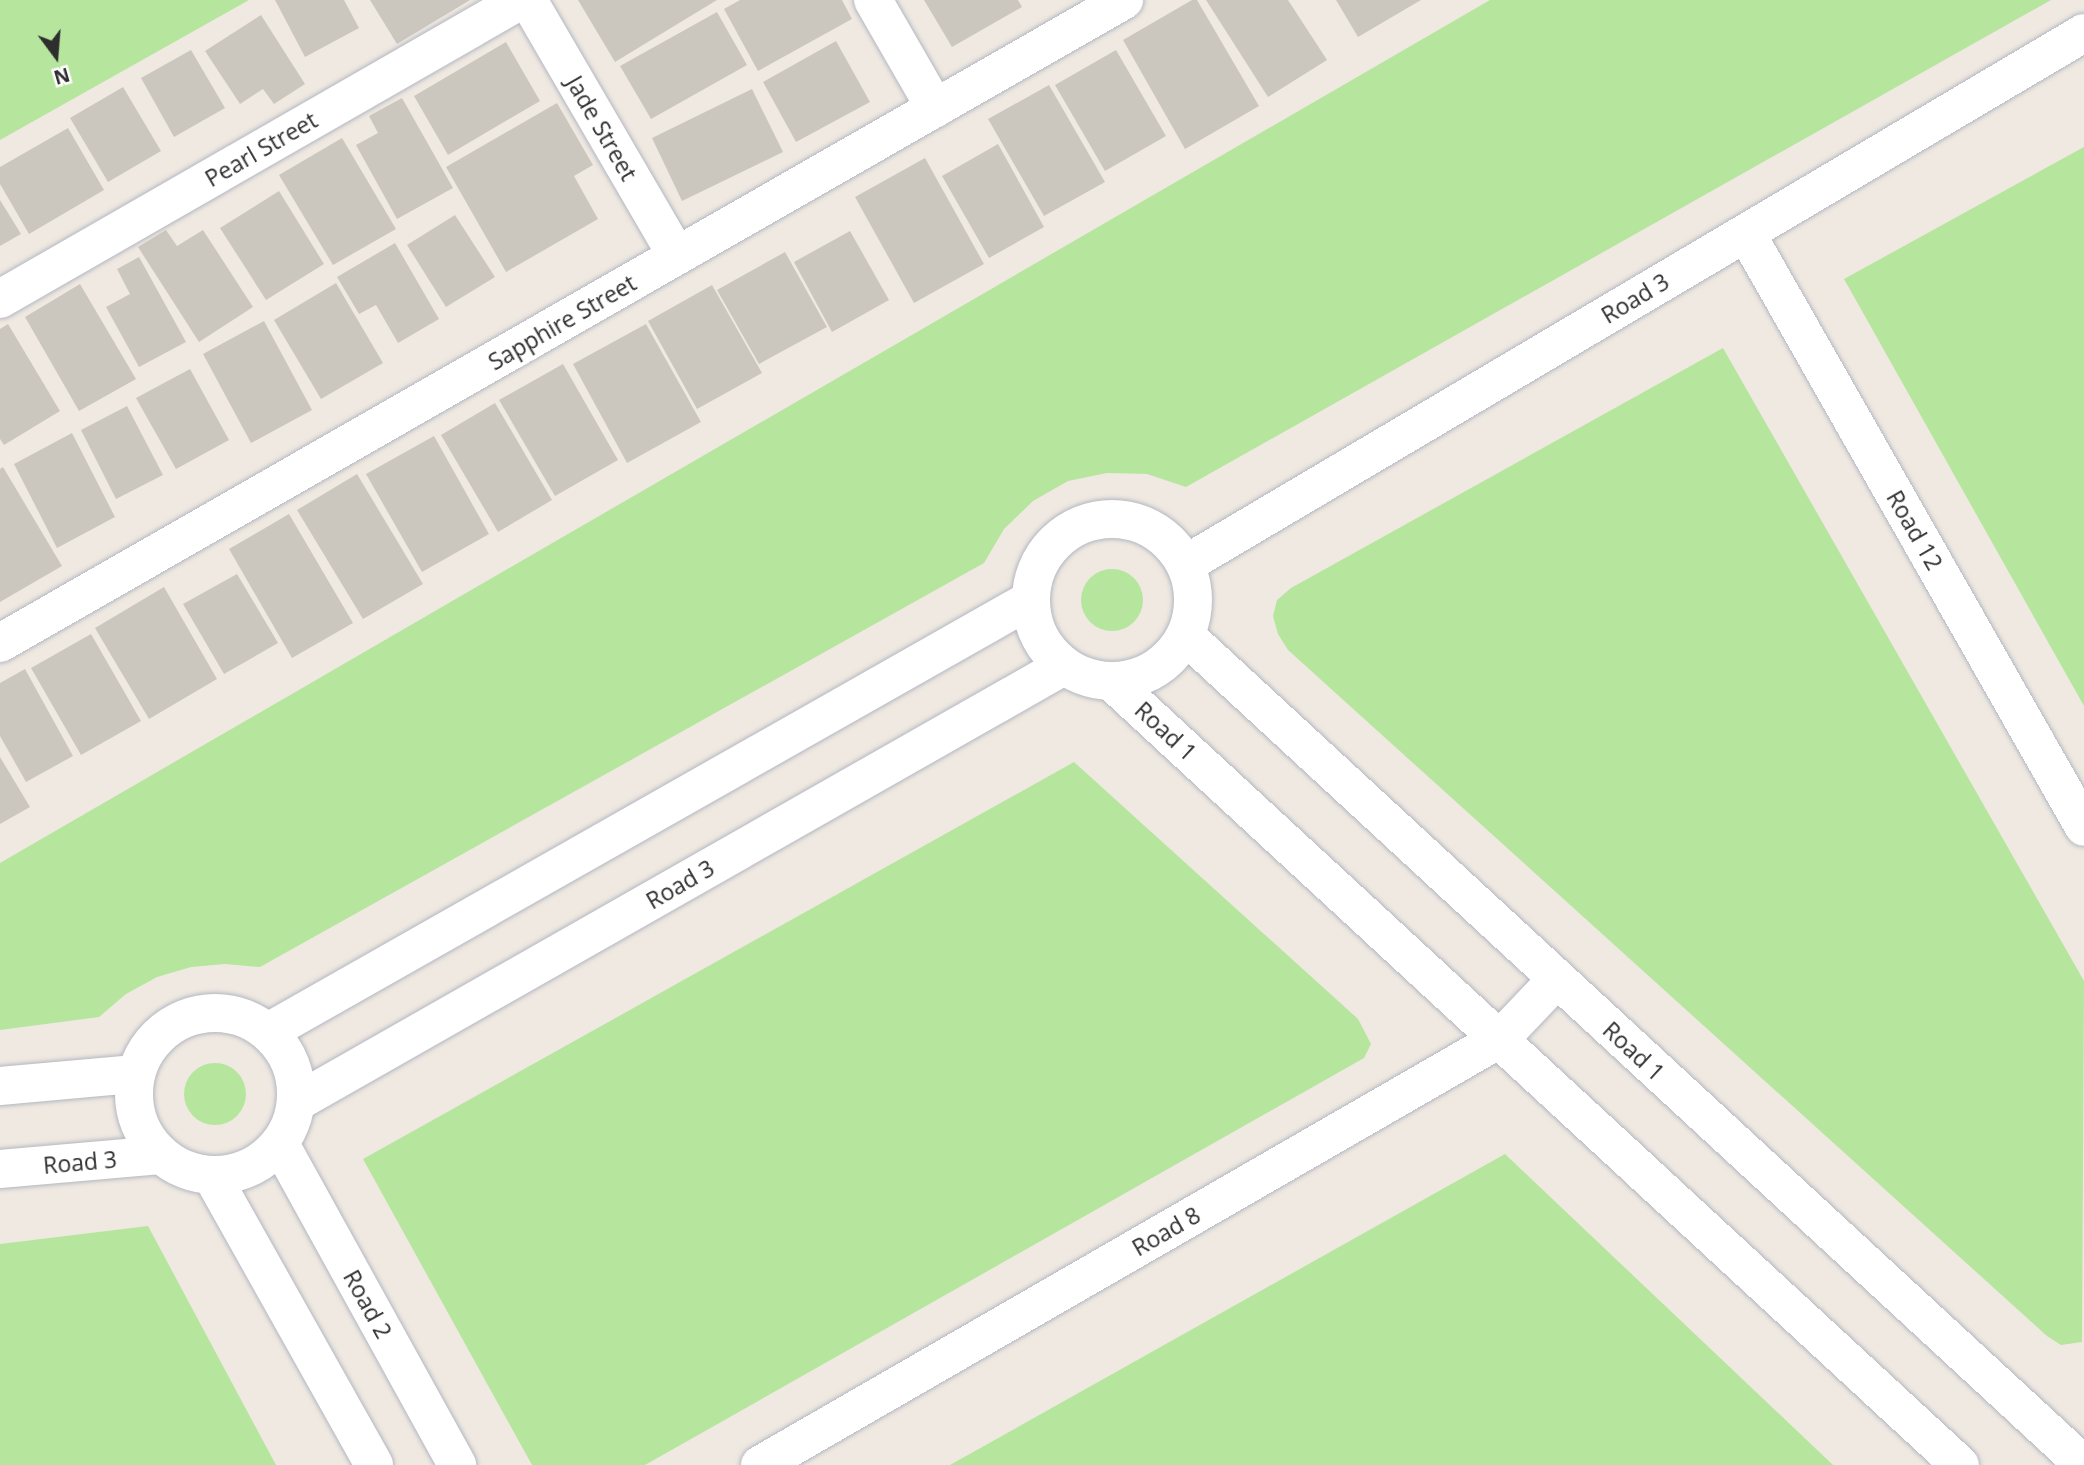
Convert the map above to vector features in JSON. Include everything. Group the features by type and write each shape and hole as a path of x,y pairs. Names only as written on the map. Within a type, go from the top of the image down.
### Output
{"street":[{"name":"Pearl Street","path":"0,299 522,0"},
{"name":"Jade Street","path":"528,0 677,256"},
{"path":"873,0 935,108"},
{"name":"Sapphire Street","path":"0,643 1124,0"},
{"name":"Road 3","path":"1186,564 2084,33"},
{"name":"Road 12","path":"1746,233 2084,827"},
{"path":"1130,520 1172,544 1186,564 1193,587 1193,612 1186,636 1174,655 1156,669 1112,682 1095,680 1064,666 1045,648 1034,626 1030,600 1034,576 1044,554 1082,524 1130,520"},
{"path":"268,1032 1030,600"},
{"name":"Road 1","path":"1186,636 2083,1464"},
{"name":"Road 3","path":"297,1101 1064,666"},
{"name":"Road 1","path":"1112,682 1501,1038 1960,1465"},
{"name":"Road 8","path":"760,1465 1501,1038 1557,979"},
{"path":"201,1013 225,1013 248,1019 268,1032 285,1051 295,1075 297,1101 280,1144 249,1168 212,1176 184,1170 160,1155 136,1118 135,1074 159,1034 201,1013"},
{"path":"0,1086 135,1074"},
{"name":"Road 2","path":"280,1144 457,1465"},
{"name":"Road 3","path":"0,1169 160,1155"},
{"path":"212,1176 374,1465"}],"green space":[{"path":"0,0 249,0 0,140"},
{"path":"1490,0 2051,0 1186,487 1147,474 1107,473 1068,481 1033,501 1004,529 984,563 260,967 225,964 191,967 157,977 126,994 99,1017 0,1030 0,863"},
{"path":"2084,147 2084,706 1844,279"},
{"path":"1723,348 2084,981 2082,1342 2061,1345 2047,1336 1288,650 1278,634 1273,616 1277,600 1291,588"},
{"path":"1106,569 1118,569 1134,578 1141,588 1141,612 1134,622 1118,631 1106,631 1095,626 1086,617 1081,606 1081,594 1086,583 1095,574"},
{"path":"1074,762 1358,1019 1371,1044 1364,1058 645,1465 532,1465 363,1159"},
{"path":"209,1063 221,1063 237,1072 244,1082 244,1106 237,1116 221,1125 209,1125 198,1120 189,1111 184,1100 184,1088 189,1077 198,1068"},
{"path":"1505,1154 1833,1465 950,1465"},
{"path":"148,1226 276,1465 0,1465 0,1244"}],"building":[{"path":"275,0 344,0 359,28 305,57"},
{"path":"370,0 470,0 397,44"},
{"path":"578,0 717,0 615,62"},
{"path":"740,0 842,0 852,19 758,71 724,9"},
{"path":"924,0 1018,0 1022,7 952,47"},
{"path":"1192,0 1197,0 1259,106 1185,149 1123,40"},
{"path":"1206,0 1288,0 1327,60 1268,97"},
{"path":"1336,0 1421,0 1358,37"},
{"path":"717,12 747,65 651,119 620,66"},
{"path":"261,15 305,84 274,104 263,89 240,104 205,51"},
{"path":"836,41 870,102 796,142 763,82"},
{"path":"506,42 540,101 448,155 414,96"},
{"path":"191,50 225,108 174,137 141,78"},
{"path":"1116,50 1166,136 1105,171 1055,85"},
{"path":"1049,85 1105,182 1044,216 988,119"},
{"path":"123,87 161,151 108,182 70,118"},
{"path":"752,89 783,152 682,201 652,138"},
{"path":"402,98 453,188 397,219 356,145 378,133 369,116"},
{"path":"557,103 593,165 574,176 598,219 506,272 446,167"},
{"path":"68,128 104,190 29,234 0,184 0,167"},
{"path":"342,138 396,229 333,265 279,175"},
{"path":"998,144 1044,227 989,258 942,176"},
{"path":"925,158 984,264 914,303 855,197"},
{"path":"279,191 324,264 266,300 220,228"},
{"path":"0,200 21,234 0,246"},
{"path":"455,215 495,277 446,307 407,245"},
{"path":"166,230 177,246 203,230 253,307 199,342 138,247"},
{"path":"850,231 889,300 832,332 794,262"},
{"path":"395,243 439,319 398,343 376,305 359,314 337,277"},
{"path":"785,252 827,327 759,364 717,290"},
{"path":"139,257 186,342 139,367 106,307 130,294 117,269"},
{"path":"336,283 383,363 321,399 274,320"},
{"path":"80,284 136,379 79,411 25,317"},
{"path":"712,285 762,373 697,409 648,321"},
{"path":"264,321 312,410 251,443 203,354"},
{"path":"8,324 60,411 4,445 0,439 0,329"},
{"path":"646,324 701,422 627,463 573,364"},
{"path":"563,364 618,460 555,496 499,400"},
{"path":"190,369 229,440 176,469 136,398"},
{"path":"495,403 552,500 498,532 441,435"},
{"path":"127,406 163,475 116,499 81,430"},
{"path":"72,433 115,517 57,548 14,464"},
{"path":"434,436 489,534 422,572 366,474"},
{"path":"3,467 62,566 0,602 0,469"},
{"path":"357,474 423,584 363,619 297,510"},
{"path":"289,514 353,623 292,658 229,549"},
{"path":"237,574 278,643 224,674 183,604"},
{"path":"164,587 217,679 149,719 95,628"},
{"path":"91,634 141,721 81,755 31,668"},
{"path":"25,669 73,756 26,782 0,736 0,683"},
{"path":"0,757 30,807 0,824"}]}
